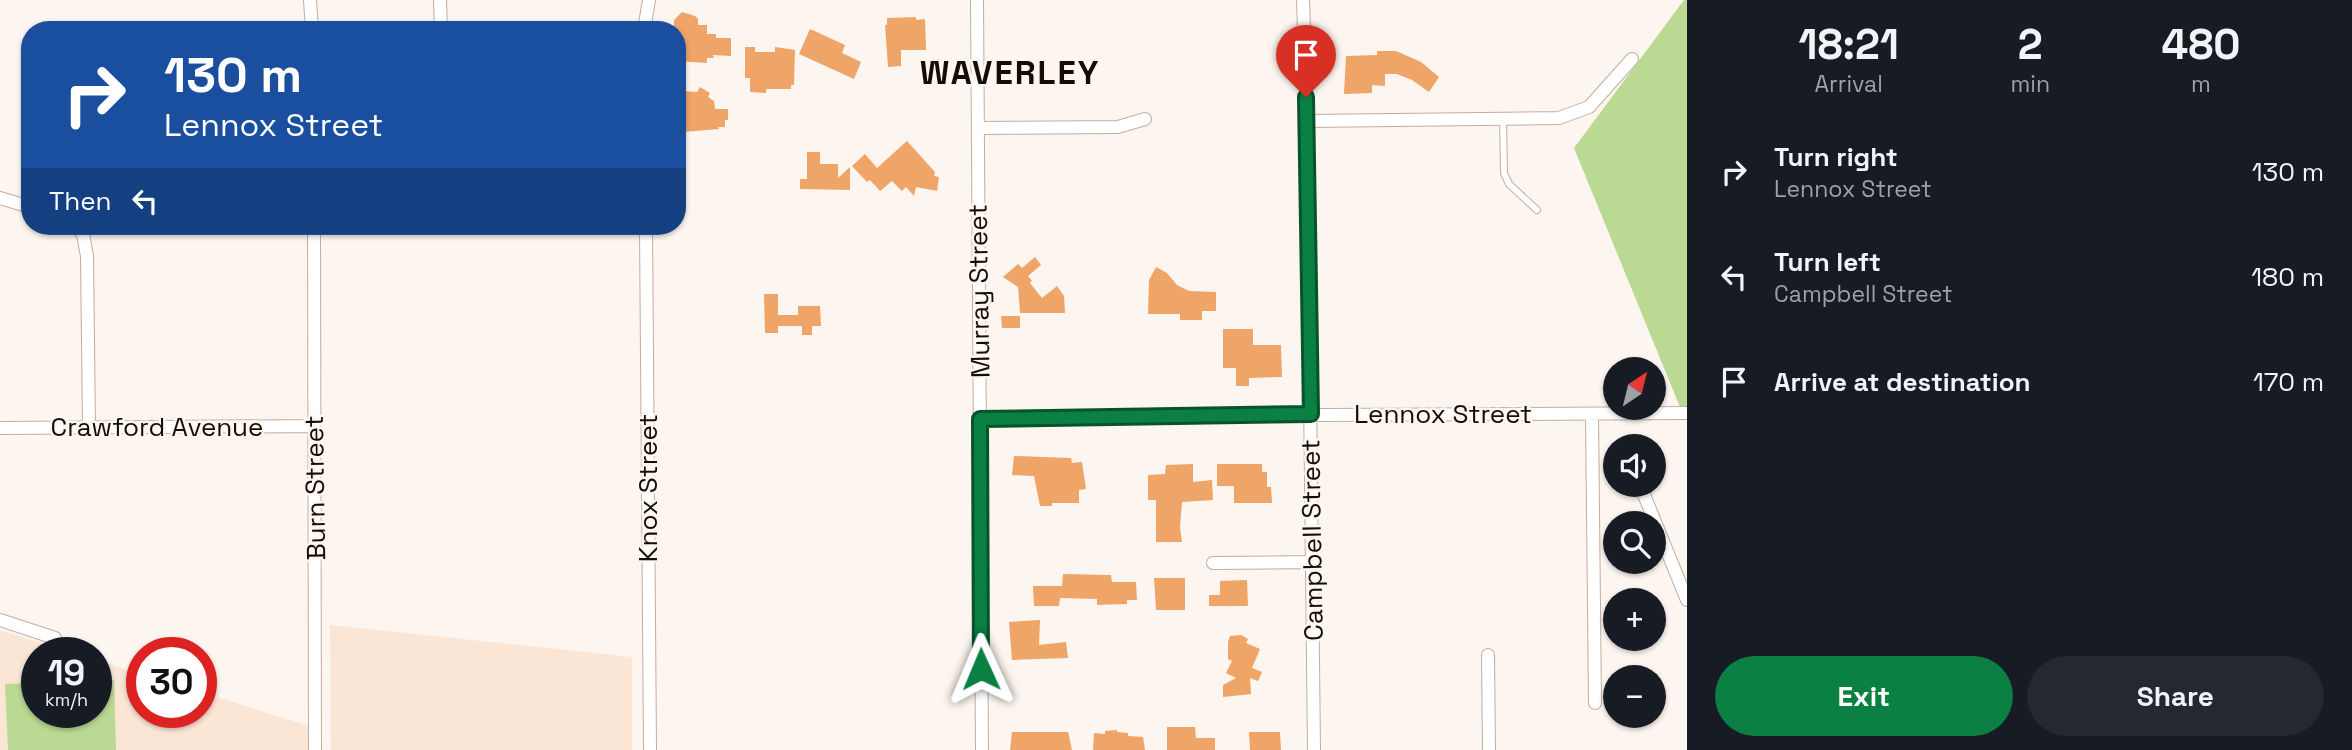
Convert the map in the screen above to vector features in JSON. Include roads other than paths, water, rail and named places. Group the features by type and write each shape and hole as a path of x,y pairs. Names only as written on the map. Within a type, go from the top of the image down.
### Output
{"street":[{"path":"312,0 312,21"},
{"path":"440,0 441,21"},
{"path":"639,0 643,21"},
{"path":"645,21 649,0"},
{"name":"Murray Street","path":"977,0 982,750"},
{"name":"Campbell Street","path":"1303,0 1307,121 1314,750"},
{"path":"1307,121 1559,118 1589,107 1632,59"},
{"path":"978,128 1118,127 1145,119"},
{"path":"0,198 21,204"},
{"path":"83,235 88,256 89,428"},
{"name":"Burn Street","path":"314,235 316,750"},
{"name":"Knox Street","path":"646,235 650,750"},
{"name":"Lennox Street","path":"980,419 1311,414 1592,414 1686,417"},
{"path":"1592,414 1595,703"},
{"name":"Crawford Avenue","path":"0,428 314,426"},
{"path":"1645,497 1687,600"},
{"path":"1213,563 1311,562"},
{"path":"0,620 52,637"},
{"path":"1488,655 1489,750"}],"lane":[{"path":"1503,118 1504,173 1509,184 1537,210"}],"district":[{"name":"WAVERLEY","path":"1010,73"}]}
